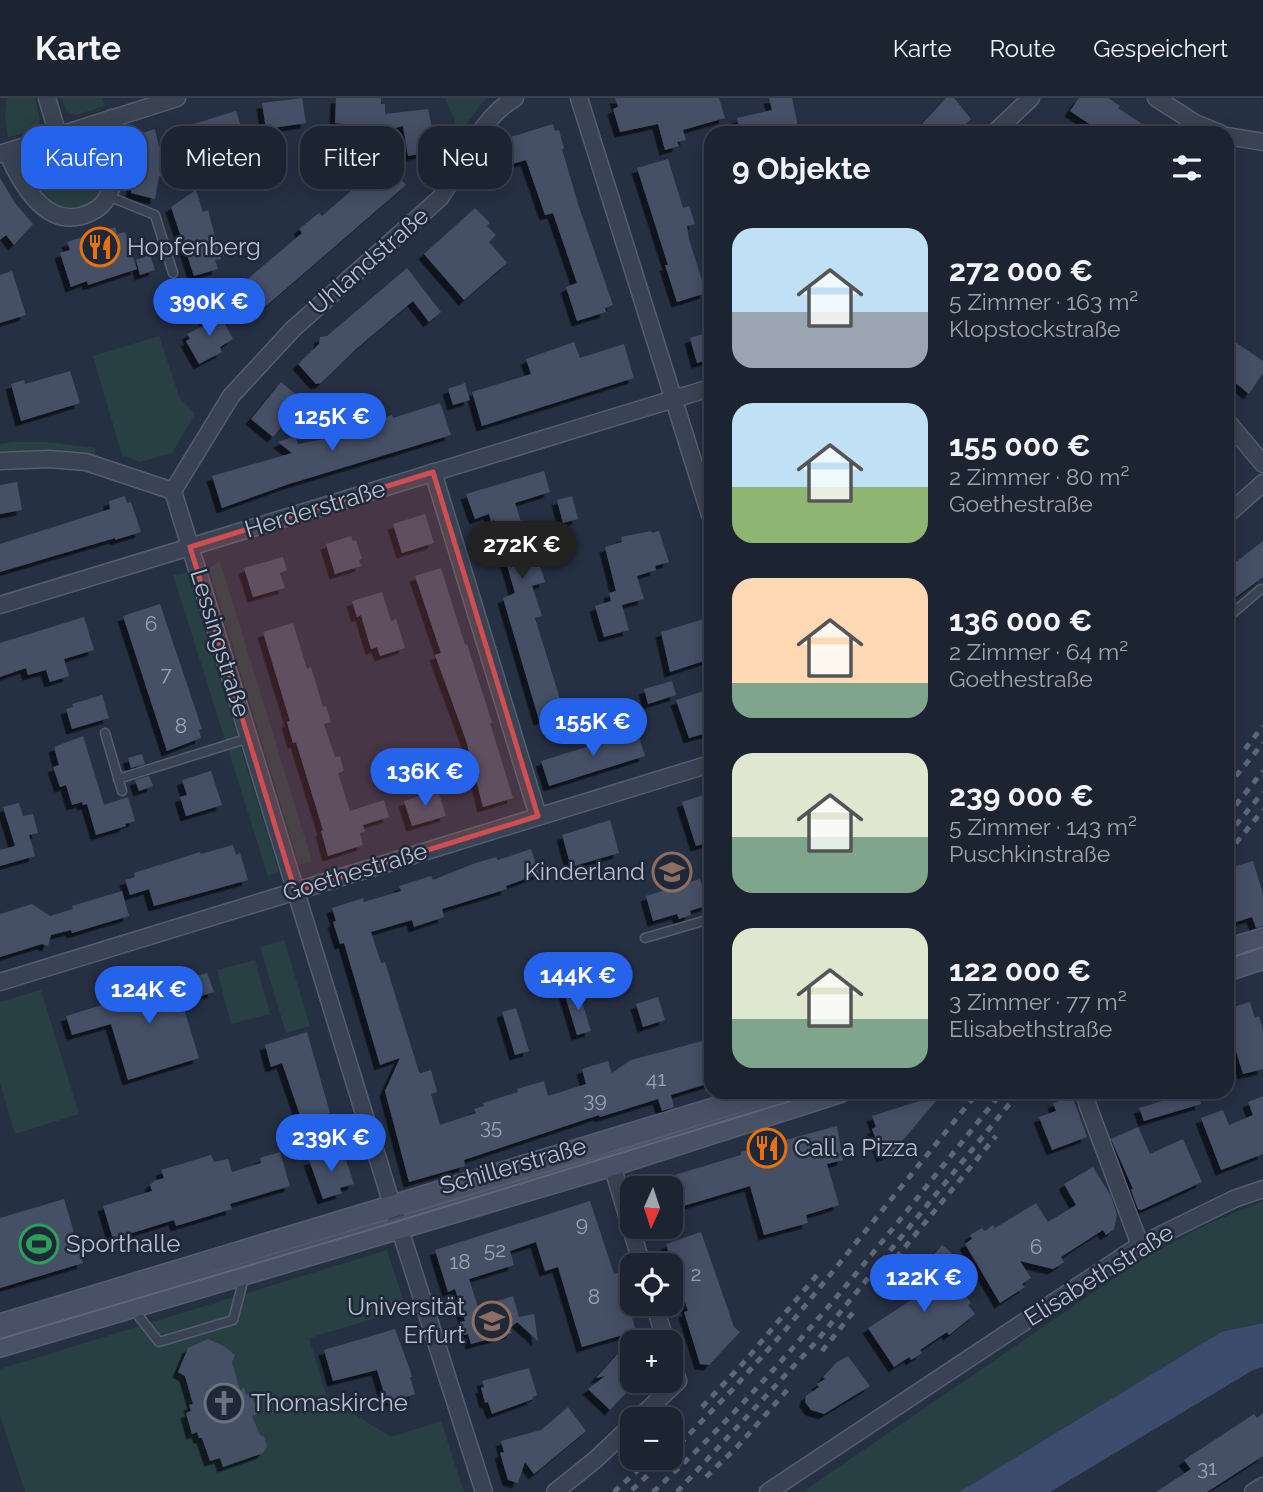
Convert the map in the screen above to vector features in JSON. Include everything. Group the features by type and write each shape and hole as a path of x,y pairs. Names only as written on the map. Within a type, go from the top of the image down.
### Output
{"main road":[{"path":"1234,948 1263,939"},
{"path":"1234,968 1263,958"},
{"name":"Schillerstraße","path":"0,1346 245,1273 396,1217 749,1099"},
{"name":"Schillerstraße","path":"0,1325 396,1217 612,1165 817,1099"}],"street":[{"path":"47,98 55,126"},
{"path":"87,126 177,98"},
{"name":"Uhlandstraße","path":"173,492 231,396 293,329 440,198 492,118 515,98"},
{"path":"579,98 704,495"},
{"path":"1001,126 1031,98"},
{"path":"1156,98 1202,126"},
{"path":"21,147 3,153 30,193 52,213 66,218 86,215 102,205 108,196 116,143 112,118"},
{"path":"1234,137 1263,142"},
{"name":"Herderstraße","path":"0,605 704,390"},
{"path":"1234,429 1263,464"},
{"path":"0,461 49,459 86,462 173,492"},
{"path":"433,472 538,816"},
{"path":"1234,508 1263,483"},
{"name":"Lessingstraße","path":"173,492 396,1217 484,1492"},
{"name":"Goethestraße","path":"0,982 704,766"},
{"path":"1086,1099 1140,1245"},
{"path":"612,1165 638,1253"},
{"name":"Elisabethstraße","path":"768,1492 1140,1245 1234,1199 1263,1189"},
{"path":"651,1407 665,1393"},
{"path":"555,1492 596,1460 620,1437"},
{"path":"1253,1492 1263,1486"}],"lane":[{"path":"108,196 155,215 173,273"},
{"path":"1234,612 1261,589"},
{"path":"104,733 122,791"},
{"name":"Lessingstraße","path":"118,779 249,738"},
{"path":"645,938 704,921"},
{"path":"131,1307 159,1342 233,1320 245,1273"}],"highlighted area":[{"path":"433,472 538,816 295,891 190,547"}],"green space":[{"path":"7,98 35,98 40,120 38,126 21,126 21,134 8,138 5,113"},
{"path":"61,98 102,98 105,106 75,115 67,111"},
{"path":"445,98 487,98 464,126 455,126"},
{"path":"35,189 103,189 100,199 79,212 50,205"},
{"path":"159,336 180,399 195,414 172,453 140,462 122,455 93,356"},
{"path":"47,442 96,448 94,456 46,451 0,452 0,444"},
{"path":"220,561 312,861 299,865 209,568"},
{"path":"187,573 279,872 268,876 173,575"},
{"path":"284,940 310,1026 286,1033 260,947"},
{"path":"255,960 270,1014 231,1024 217,970"},
{"path":"41,990 79,1114 15,1134 0,1083 0,1002"},
{"path":"1263,1201 1263,1323 1221,1332 959,1492 802,1492 1147,1256 1208,1224"},
{"path":"387,1250 406,1309 309,1338 327,1397 391,1437 441,1421 464,1492 25,1492 0,1415 0,1369"}],"water":[{"path":"1263,1323 1263,1367 1253,1370 1050,1492 959,1492 1221,1332"}],"building":[{"path":"302,98 306,123 266,126 262,103"},
{"path":"336,98 381,98 381,104 385,104 385,114 428,109 432,126 418,126 418,154 408,156 404,126 335,123"},
{"path":"615,98 719,98 725,118 683,130 686,140 677,142 679,146 665,150 658,124 620,132 613,109 618,107"},
{"path":"769,98 792,98 798,126 739,126 737,118 772,110"},
{"path":"946,98 954,98 971,119 964,126 920,126"},
{"path":"1079,98 1108,98 1145,126 1092,126 1070,111"},
{"path":"236,111 241,126 187,126"},
{"path":"553,124 555,131 559,130 578,204 613,305 605,308 606,312 577,321 566,287 577,283 553,213 545,215 526,160 512,164 512,137"},
{"path":"155,129 161,157 161,177 159,176 155,199 131,193 132,189 147,189 147,132"},
{"path":"668,159 683,208 689,206 695,224 687,226 704,294 677,302 637,168"},
{"path":"0,178 15,203 33,224 14,245 6,235 0,240"},
{"path":"353,189 401,189 259,312 237,288 302,233 299,229 319,213 322,216"},
{"path":"196,190 203,212 208,210 221,259 215,260 218,269 194,276 171,207"},
{"path":"475,208 490,223 487,226 496,235 489,242 507,263 464,300 424,254"},
{"path":"115,227 117,234 125,232 137,269 88,285 87,281 71,287 60,253 70,250 67,242"},
{"path":"150,255 155,270 140,275 136,260"},
{"path":"407,268 441,312 429,322 413,301 321,383 316,384 298,364 319,344 320,337 327,336"},
{"path":"12,271 26,315 0,323 0,275"},
{"path":"218,311 233,339 220,347 222,352 199,364 186,341 190,339 187,334 207,324 204,318"},
{"path":"704,334 704,361 697,363 690,338"},
{"path":"1234,341 1263,361 1263,373 1249,394 1234,382"},
{"path":"574,342 580,358 624,344 634,378 482,426 472,392 531,374 526,359"},
{"path":"70,371 80,403 21,421 11,384 24,380 25,384"},
{"path":"281,382 300,398 300,404 273,437 251,419"},
{"path":"465,383 470,400 453,405 448,389"},
{"path":"440,403 451,435 289,484 222,508 212,476 292,453 278,442 295,436 298,444 330,438 323,417 348,437 358,426"},
{"path":"544,471 550,492 515,503 528,544 542,540 548,562 540,565 545,582 532,586 542,616 535,618 564,712 539,720 503,598 515,593 494,520 491,521 489,514 475,519 466,494"},
{"path":"17,482 22,510 0,514 0,485"},
{"path":"125,496 127,503 131,502 141,532 0,572 0,544 110,509 109,501"},
{"path":"572,496 578,519 563,523 557,500"},
{"path":"425,514 434,543 402,553 393,524"},
{"path":"659,531 669,562 655,566 656,570 637,576 644,599 622,605 629,630 604,637 595,606 611,601 609,593 616,591 605,547 622,542 621,537"},
{"path":"351,536 353,541 356,540 362,559 359,560 361,566 335,574 326,544"},
{"path":"1263,541 1263,577 1234,599 1234,564"},
{"path":"283,557 287,570 280,573 285,588 253,597 244,568"},
{"path":"441,568 488,710 513,798 483,807 466,740 435,655 441,653 415,576"},
{"path":"382,592 391,621 396,619 405,648 380,656 377,647 371,649 361,615 357,617 352,601"},
{"path":"160,604 202,729 199,730 201,738 167,751 123,616"},
{"path":"84,617 94,650 64,659 69,676 50,682 46,670 28,675 26,668 0,677 0,643"},
{"path":"704,619 704,661 670,672 661,632"},
{"path":"293,623 307,669 311,667 323,707 326,706 331,722 324,724 335,757 340,756 344,771 338,773 350,811 384,800 389,817 363,825 365,831 360,833 363,845 328,856 321,831 323,830 296,742 293,743 287,722 290,721 263,632"},
{"path":"672,681 676,695 648,704 644,689"},
{"path":"704,691 704,734 689,738 676,700"},
{"path":"102,695 109,718 72,729 66,709 73,707 72,704"},
{"path":"637,731 645,756 549,786 541,761"},
{"path":"83,736 104,805 128,797 135,821 96,835 87,804 83,805 82,802 72,805 66,785 60,787 53,767 59,765 54,747"},
{"path":"142,754 145,764 131,768 128,758"},
{"path":"211,771 222,805 186,816 180,797 187,795 182,780"},
{"path":"149,776 153,786 139,791 135,780"},
{"path":"438,791 446,816 412,826 404,801"},
{"path":"704,795 704,844 696,846 682,802"},
{"path":"19,803 23,816 33,814 38,833 29,835 35,856 0,866 0,850 15,846 3,807"},
{"path":"610,820 619,853 571,867 562,835"},
{"path":"233,845 236,855 240,853 248,880 154,906 149,889 130,895 125,880 135,877 134,873 200,852 201,854"},
{"path":"531,849 539,874 506,886 507,889 442,909 444,917 414,927 412,920 371,932 381,963 385,962 419,1072 431,1070 437,1092 431,1094 440,1125 476,1113 474,1109 484,1106 483,1103 518,1092 517,1089 544,1081 548,1096 586,1084 582,1069 608,1061 612,1073 631,1060 704,1041 704,1085 671,1095 674,1107 662,1111 658,1099 600,1117 599,1115 464,1160 465,1166 409,1182 385,1091 400,1058 380,1065 344,943 340,944 333,922 336,921 332,908 363,898 364,902 401,891 399,886 431,876 433,880 496,857 498,860"},
{"path":"1253,861 1263,894 1263,926 1256,928 1252,917 1234,923 1234,867"},
{"path":"700,879 704,906 690,911 691,915 679,919 677,914 653,921 646,896"},
{"path":"122,891 129,916 72,933 71,930 51,935 48,946 42,944 0,957 0,914 32,904 50,916 73,909 72,906"},
{"path":"207,973 214,992 182,1002 199,1058 128,1080 111,1024 72,1035 66,1016"},
{"path":"578,988 591,1031 577,1035 564,992"},
{"path":"658,997 665,1020 643,1027 636,1004"},
{"path":"1250,1002 1255,1018 1259,1016 1263,1030 1263,1069 1243,1074 1236,1051 1234,1052 1234,1007"},
{"path":"516,1008 529,1051 515,1055 502,1012"},
{"path":"307,1032 330,1113 302,1121 282,1063 271,1067 265,1045"},
{"path":"1263,1096 1263,1154 1221,1170 1201,1118 1223,1110 1229,1125 1253,1115 1248,1102"},
{"path":"926,1099 938,1099 892,1153 882,1157 872,1129 876,1127 872,1116"},
{"path":"1073,1099 1087,1137 1052,1150 1039,1117 1056,1111 1053,1103"},
{"path":"1169,1099 1199,1099 1201,1104 1144,1121 1139,1108"},
{"path":"837,1126 843,1160 827,1164 839,1205 806,1215 808,1223 764,1235 750,1186 683,1206 683,1176 671,1176 741,1155 741,1152"},
{"path":"1138,1127 1150,1154 1183,1139 1202,1182 1138,1209 1131,1190 1133,1189 1111,1139"},
{"path":"280,1152 290,1186 230,1204 232,1209 176,1226 174,1220 113,1239 103,1206 152,1191 150,1185 164,1178 161,1170 211,1155 214,1162 228,1159 232,1172 261,1163 260,1158"},
{"path":"330,1154 331,1158 344,1154 354,1184 340,1188 342,1193 323,1199 309,1160"},
{"path":"1093,1167 1111,1196 1117,1215 1114,1229 1106,1235 1103,1230 1061,1257 1064,1262 1053,1269 1020,1261 1031,1278 1022,1284 1025,1287 1000,1303 965,1244 972,1239 970,1235 982,1228 985,1231 993,1225 995,1228 1036,1203 1048,1222 1076,1205 1064,1184"},
{"name":"Sporthalle","path":"64,1199 83,1263 0,1288 0,1218"},
{"path":"590,1201 614,1274 618,1273 620,1279 620,1316 631,1316 636,1330 620,1330 620,1336 582,1347 558,1267 545,1271 536,1242 510,1251 514,1265 469,1279 478,1307 513,1296 519,1317 534,1314 538,1341 517,1322 509,1329 512,1333 471,1344 468,1334 464,1335 460,1322 465,1321 455,1289 448,1292 435,1250"},
{"path":"701,1232 734,1327 740,1332 709,1365 700,1364 684,1312 688,1311 683,1296 683,1253 669,1253 666,1244"},
{"path":"942,1245 952,1253 942,1265 961,1294 964,1293 971,1303 968,1305 975,1314 949,1335 947,1332 920,1350 922,1353 911,1360 909,1357 894,1367 868,1328 930,1288 916,1276"},
{"path":"395,1329 410,1370 415,1394 387,1403 377,1370 333,1381 324,1350"},
{"name":"Thomaskirche","path":"208,1339 235,1355 232,1362 240,1390 244,1388 246,1395 251,1393 258,1414 252,1416 267,1446 263,1453 223,1467 220,1458 210,1461 202,1438 199,1438 197,1432 192,1434 186,1413 191,1411 189,1405 193,1404 185,1376 178,1372 188,1348"},
{"path":"620,1351 620,1393 626,1393 610,1410 588,1389 605,1376 596,1378"},
{"path":"848,1356 870,1386 824,1414 811,1410 805,1402 806,1396 819,1387 817,1384 825,1379 823,1377 836,1363"},
{"path":"529,1368 537,1395 532,1397 533,1399 492,1414 488,1402 485,1403 482,1381"},
{"path":"568,1407 586,1431 534,1474 525,1462 518,1483 508,1480 500,1453 504,1452 501,1441 541,1430"},
{"path":"1263,1413 1263,1456 1207,1492 1156,1492 1191,1469 1184,1460 1254,1414 1257,1418"}],"tram line":[{"path":"1234,957 1263,947"},
{"path":"0,1339 797,1099"}],"railway":[{"path":"1245,749 1263,726"},
{"path":"1234,778 1263,743"},
{"path":"1234,807 1263,771"},
{"path":"1234,827 1263,792"},
{"path":"1234,845 1263,810"},
{"path":"683,1441 783,1333 972,1099"},
{"path":"653,1492 701,1446 792,1349 996,1099"},
{"path":"677,1492 816,1342 1013,1099"},
{"path":"896,1258 996,1136"},
{"path":"702,1407 746,1360 817,1275"},
{"path":"822,1351 855,1310"},
{"path":"706,1477 738,1446 789,1388"},
{"path":"614,1492 638,1470"},
{"path":"632,1490 653,1470"}],"place":[{"name":"Hopfenberg","path":"100,247"},
{"name":"Kinderland","path":"672,872"},
{"name":"Call a Pizza","path":"767,1148"},
{"name":"Sporthalle","path":"39,1244"},
{"name":"Universität Erfurt","path":"492,1321"},
{"name":"Thomaskirche","path":"224,1403"}]}
